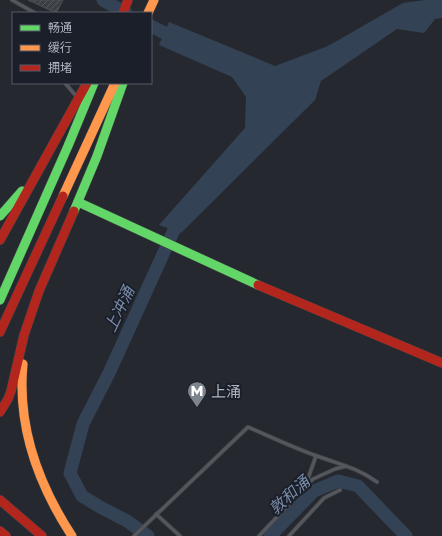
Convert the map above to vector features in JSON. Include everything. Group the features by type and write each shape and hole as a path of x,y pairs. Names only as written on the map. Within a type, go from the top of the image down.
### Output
{"main road":[{"path":"123,12 128,0"},
{"path":"148,12 154,0"},
{"path":"0,226 26,191 86,84"},
{"path":"0,300 94,84"},
{"path":"0,332 114,84"},
{"path":"0,412 11,391 24,335 39,291 97,156 113,115 123,84"},
{"path":"0,216 22,190 43,161"},
{"path":"0,240 43,161"},
{"path":"78,202 273,292 442,363"},
{"path":"31,314 25,337 23,356 22,398 24,420 36,468 45,489 72,536"},
{"path":"0,500 42,536"},
{"path":"0,531 6,536"}],"lane":[{"path":"12,0 33,12"},
{"path":"66,84 78,99"},
{"path":"134,536 248,427 316,456 365,473 376,482"},
{"path":"306,486 316,456"},
{"path":"259,536 313,479 335,469 348,466"},
{"path":"289,536 323,497 340,490"},
{"path":"156,514 180,536"}],"water":[{"path":"425,0 442,0 442,18 435,19 424,33 397,29 321,81 315,100 181,233 159,225 245,128 246,97 232,77 159,45 169,22 275,66 328,46 403,3"}],"building":[{"path":"28,0 63,0 57,12"}],"waterway":[{"path":"103,0 124,12"},
{"path":"152,27 180,41"},
{"name":"上冲涌","path":"148,536 127,521 82,496 70,473 83,424 110,371 179,219 183,215"},
{"name":"敦和涌","path":"270,536 314,491 338,481 358,486 406,536"}],"traffic: fast":[{"path":"0,300 94,84"},
{"path":"74,211 97,156 123,84"},
{"path":"0,216 22,191"},
{"path":"78,202 258,285"}],"traffic: slow":[{"path":"148,12 154,0"},
{"path":"63,196 115,84"},
{"path":"23,364 23,410 32,454 49,496 72,536"}],"traffic: jam":[{"path":"123,12 128,0"},
{"path":"0,240 86,84"},
{"path":"0,332 63,196"},
{"path":"0,412 11,391 24,335 39,291 74,211"},
{"path":"258,285 442,363"},
{"path":"0,500 42,536"},
{"path":"0,531 6,536"}],"place":[{"name":"上涌","path":"197,408"}]}
